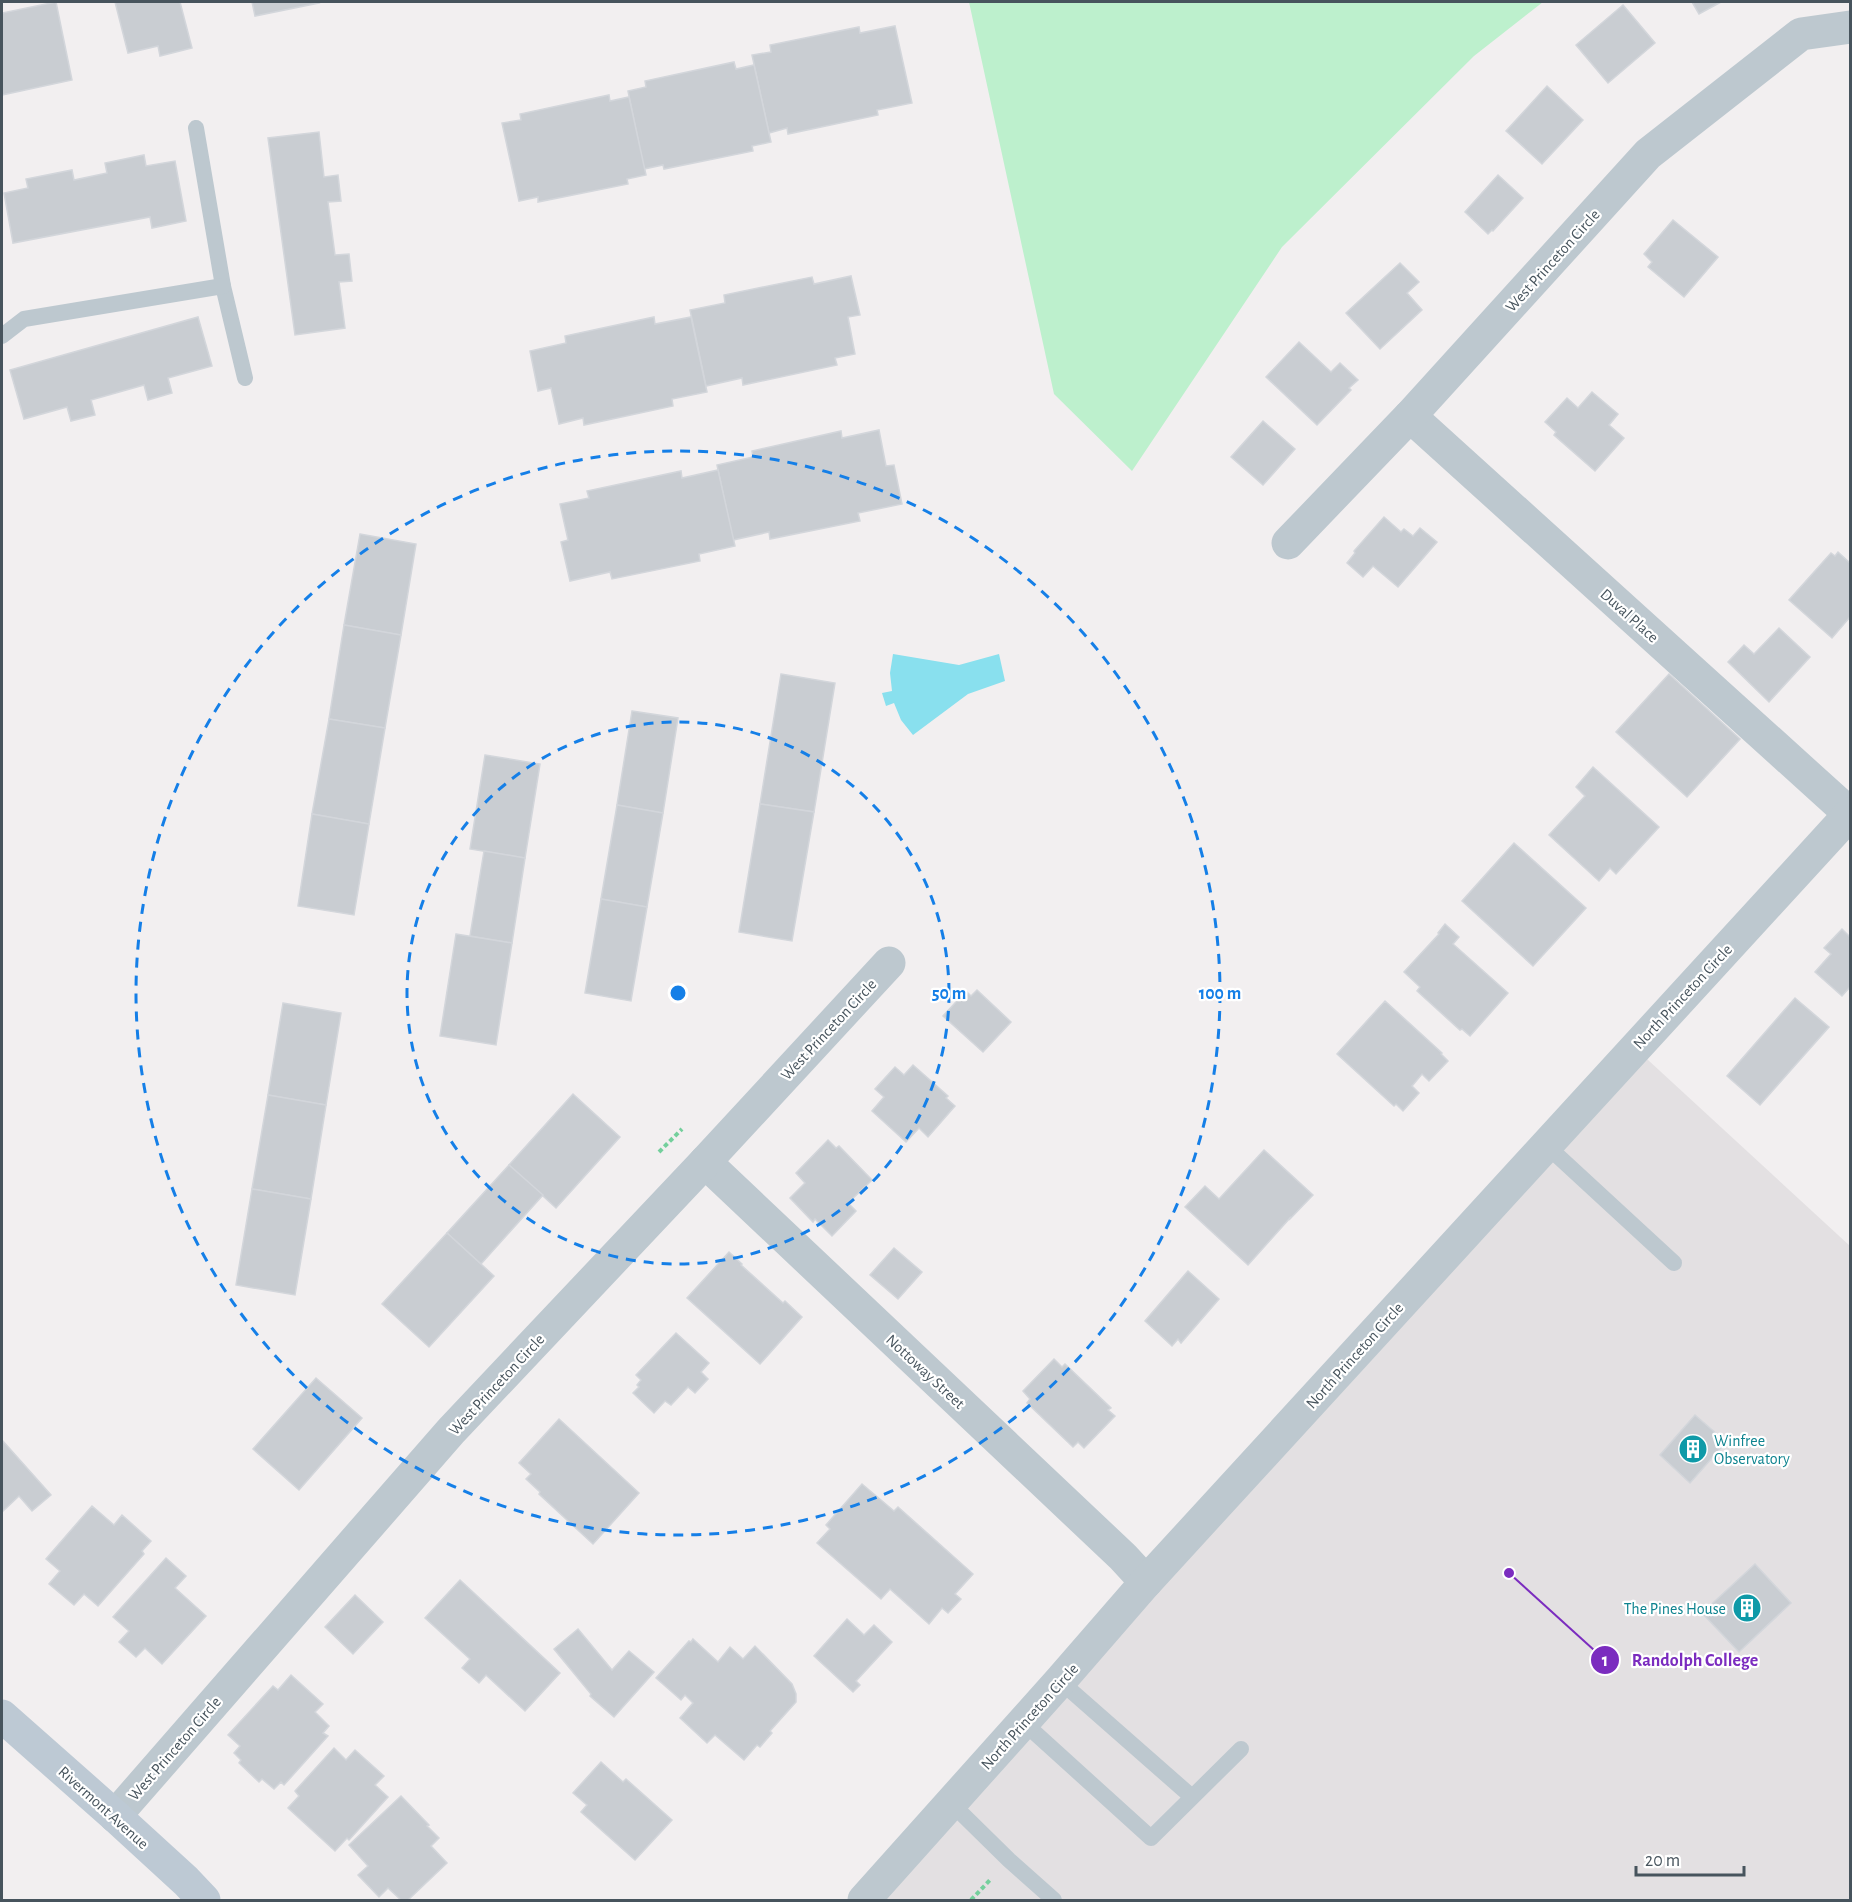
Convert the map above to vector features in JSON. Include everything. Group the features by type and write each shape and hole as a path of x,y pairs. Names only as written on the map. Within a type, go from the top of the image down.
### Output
{"main road":[{"name":"Rivermont Avenue","path":"2,1716 115,1816 204,1900"}],"street":[{"name":"West Princeton Circle","path":"1288,543 1410,416 1648,154 1801,34 1851,27"},
{"name":"Duval Place","path":"1410,416 1851,814"},
{"name":"North Princeton Circle","path":"864,1900 1060,1682 1146,1582 1851,814"},
{"name":"West Princeton Circle","path":"115,1816 451,1431 889,963"},
{"name":"Nottoway Street","path":"705,1162 1123,1557 1146,1582"}],"lane":[{"path":"196,128 223,286 245,378"},
{"path":"2,336 24,320 223,286"},
{"path":"1546,1145 1674,1263"},
{"path":"1060,1682 1192,1797"},
{"path":"1023,1722 1151,1838 1241,1749"},
{"path":"951,1803 1054,1900"}],"path":[{"path":"659,1152 682,1129"}],"shaded area":[{"path":"1635,1048 1850,1246 1850,1900 877,1900"}],"green space":[{"path":"969,2 1543,2 1474,56 1282,247 1132,471 1054,394"}],"water":[{"path":"893,654 959,665 999,654 1005,681 968,694 913,735 901,720 894,703 886,706 882,693 892,691 890,673"}],"building":[{"path":"56,2 72,80 2,95 2,13"},
{"path":"115,2 180,2 192,48 160,56 158,46 128,53"},
{"path":"252,2 318,2 319,3 255,16"},
{"path":"1692,2 1721,2 1699,14"},
{"path":"1623,5 1655,43 1608,83 1576,45"},
{"path":"895,26 912,103 877,110 878,115 788,134 787,128 769,133 752,55 771,52 770,45 859,27 860,33"},
{"path":"734,62 736,69 754,65 771,142 752,146 753,151 664,169 663,165 644,169 628,91 646,87 645,81"},
{"path":"1547,86 1583,120 1542,164 1506,131"},
{"path":"609,95 610,101 629,97 646,175 627,179 628,184 538,202 538,197 519,201 502,123 521,120 520,114"},
{"path":"319,132 324,177 338,175 341,201 328,202 335,255 349,254 352,281 339,282 345,328 295,335 268,138"},
{"path":"144,155 146,166 175,161 186,221 152,228 150,217 13,243 4,193 28,188 26,179 72,170 74,180 107,173 105,163"},
{"path":"1498,175 1523,198 1488,234 1465,212"},
{"path":"1673,220 1718,257 1684,297 1648,267 1652,262 1644,254"},
{"path":"1400,263 1419,282 1407,293 1422,310 1380,349 1346,313"},
{"path":"851,276 860,315 848,317 855,354 835,358 837,365 743,385 742,378 706,386 690,310 725,303 724,295 812,277 814,284"},
{"path":"198,317 212,366 168,378 172,393 148,400 144,385 91,400 95,415 71,421 67,407 24,419 10,370"},
{"path":"654,317 655,324 691,317 707,392 672,399 673,406 584,425 583,418 559,424 551,388 538,391 530,351 566,343 565,336"},
{"path":"1299,342 1331,372 1340,363 1358,380 1317,425 1266,377"},
{"path":"1592,392 1618,414 1609,425 1624,438 1595,471 1554,435 1556,432 1545,422 1567,398 1578,408"},
{"path":"1263,421 1295,449 1263,485 1231,457"},
{"path":"879,430 886,466 894,465 902,504 858,513 860,521 770,539 769,532 733,540 717,465 753,457 752,451 841,431 842,438"},
{"path":"718,470 735,546 699,554 700,561 612,579 610,572 570,581 561,542 568,540 560,504 589,498 587,491 681,471 682,478"},
{"path":"1384,517 1401,532 1404,529 1413,536 1420,528 1437,542 1398,587 1373,566 1363,577 1347,563 1355,553 1354,551"},
{"path":"360,534 416,544 401,635 344,625"},
{"path":"1838,552 1850,563 1850,617 1832,638 1789,600 1831,553 1835,556"},
{"path":"344,625 401,635 385,728 329,719"},
{"path":"1779,628 1810,657 1769,702 1728,662 1744,645 1754,654"},
{"path":"781,674 835,683 814,812 760,804"},
{"path":"1669,674 1740,739 1687,797 1616,732"},
{"path":"632,711 678,718 663,813 617,805"},
{"path":"329,719 385,728 369,824 312,814"},
{"path":"485,755 540,764 525,858 470,849"},
{"path":"1593,767 1659,827 1616,874 1610,868 1599,881 1549,835 1585,796 1576,787"},
{"path":"760,804 814,812 792,941 739,932"},
{"path":"617,805 663,813 647,907 601,899"},
{"path":"312,814 369,824 354,915 298,906"},
{"path":"1514,843 1586,908 1533,966 1462,901"},
{"path":"484,851 525,858 512,943 470,936"},
{"path":"601,899 647,907 631,1001 585,993"},
{"path":"1445,924 1459,937 1453,944 1508,993 1470,1036 1462,1029 1460,1030 1417,991 1420,987 1404,972 1439,934"},
{"path":"1842,929 1850,937 1850,987 1842,996 1815,972 1831,954 1824,948"},
{"path":"456,934 512,943 496,1045 440,1036"},
{"path":"977,990 1011,1022 983,1052 943,1016 966,991 971,996"},
{"path":"1795,998 1829,1027 1760,1105 1727,1076"},
{"path":"1385,1001 1448,1061 1429,1081 1422,1074 1412,1086 1419,1093 1403,1111 1396,1104 1394,1106 1337,1054"},
{"path":"283,1003 341,1013 326,1105 268,1095"},
{"path":"913,1065 948,1096 946,1098 955,1106 928,1137 919,1128 906,1142 872,1111 884,1097 875,1089 895,1067 904,1075"},
{"path":"573,1094 620,1137 556,1208 509,1165"},
{"path":"268,1095 326,1105 311,1199 252,1189"},
{"path":"828,1140 836,1148 839,1146 872,1180 848,1203 856,1211 832,1236 815,1219 813,1222 790,1198 805,1183 796,1173"},
{"path":"1264,1150 1313,1195 1248,1265 1185,1207 1205,1186 1219,1199"},
{"path":"509,1165 543,1195 481,1264 447,1233"},
{"path":"252,1189 311,1199 295,1295 236,1285"},
{"path":"447,1233 494,1276 429,1347 382,1304"},
{"path":"894,1248 922,1272 898,1299 870,1275"},
{"path":"729,1252 783,1303 785,1301 802,1317 760,1364 687,1298"},
{"path":"1188,1271 1219,1299 1181,1343 1178,1339 1172,1346 1145,1321"},
{"path":"676,1333 709,1363 701,1372 708,1379 695,1393 688,1387 671,1405 665,1401 654,1413 633,1393 639,1387 637,1385 641,1380 636,1375"},
{"path":"1054,1359 1062,1367 1065,1364 1111,1408 1108,1410 1115,1416 1084,1448 1078,1442 1073,1447 1027,1403 1030,1399 1023,1391"},
{"path":"316,1378 362,1418 299,1490 253,1449"},
{"name":"Winfree Observatory","path":"1695,1415 1726,1442 1690,1483 1660,1455"},
{"path":"559,1419 639,1493 593,1544 539,1494 540,1492 526,1479 531,1474 519,1463"},
{"path":"2,1440 51,1495 32,1511 19,1496 2,1512"},
{"path":"862,1484 894,1511 898,1507 973,1574 955,1594 961,1599 948,1613 942,1608 929,1624 890,1589 881,1599 817,1543 830,1529 826,1525"},
{"path":"92,1506 114,1525 122,1515 151,1541 142,1551 144,1554 98,1606 84,1594 74,1605 49,1584 60,1571 46,1559"},
{"path":"166,1558 186,1576 175,1588 206,1616 162,1664 145,1648 136,1657 119,1642 129,1631 113,1617"},
{"name":"The Pines House","path":"1755,1564 1791,1603 1739,1652 1702,1613"},
{"path":"460,1580 560,1673 525,1711 486,1675 479,1683 462,1668 470,1659 425,1618"},
{"path":"355,1595 383,1622 353,1654 325,1627"},
{"path":"847,1619 864,1635 874,1625 892,1642 856,1681 860,1685 853,1692 814,1656"},
{"path":"578,1629 612,1670 629,1651 654,1672 614,1717 590,1696 591,1694 554,1649"},
{"path":"693,1639 718,1662 730,1647 743,1659 755,1646 792,1684 796,1702 770,1731 772,1733 760,1747 757,1745 744,1760 715,1735 707,1743 680,1718 693,1703 685,1695 681,1700 656,1678"},
{"path":"291,1675 323,1704 315,1712 329,1726 323,1733 328,1736 284,1785 281,1782 274,1789 262,1779 259,1782 239,1763 241,1760 234,1753 240,1746 228,1735 273,1686 278,1690"},
{"path":"334,1748 346,1760 355,1750 384,1776 375,1785 388,1797 349,1840 347,1838 335,1851 288,1808 299,1796 295,1791"},
{"path":"601,1762 623,1782 626,1779 672,1820 635,1860 581,1812 587,1805 573,1793"},
{"path":"401,1796 439,1838 431,1846 447,1863 408,1900 401,1900 388,1888 379,1897 358,1875 368,1866 349,1845"}],"place":[{"name":"Winfree Observatory","path":"1693,1449"},
{"name":"Randolph College","path":"1509,1573"},
{"name":"The Pines House","path":"1747,1608"}]}
